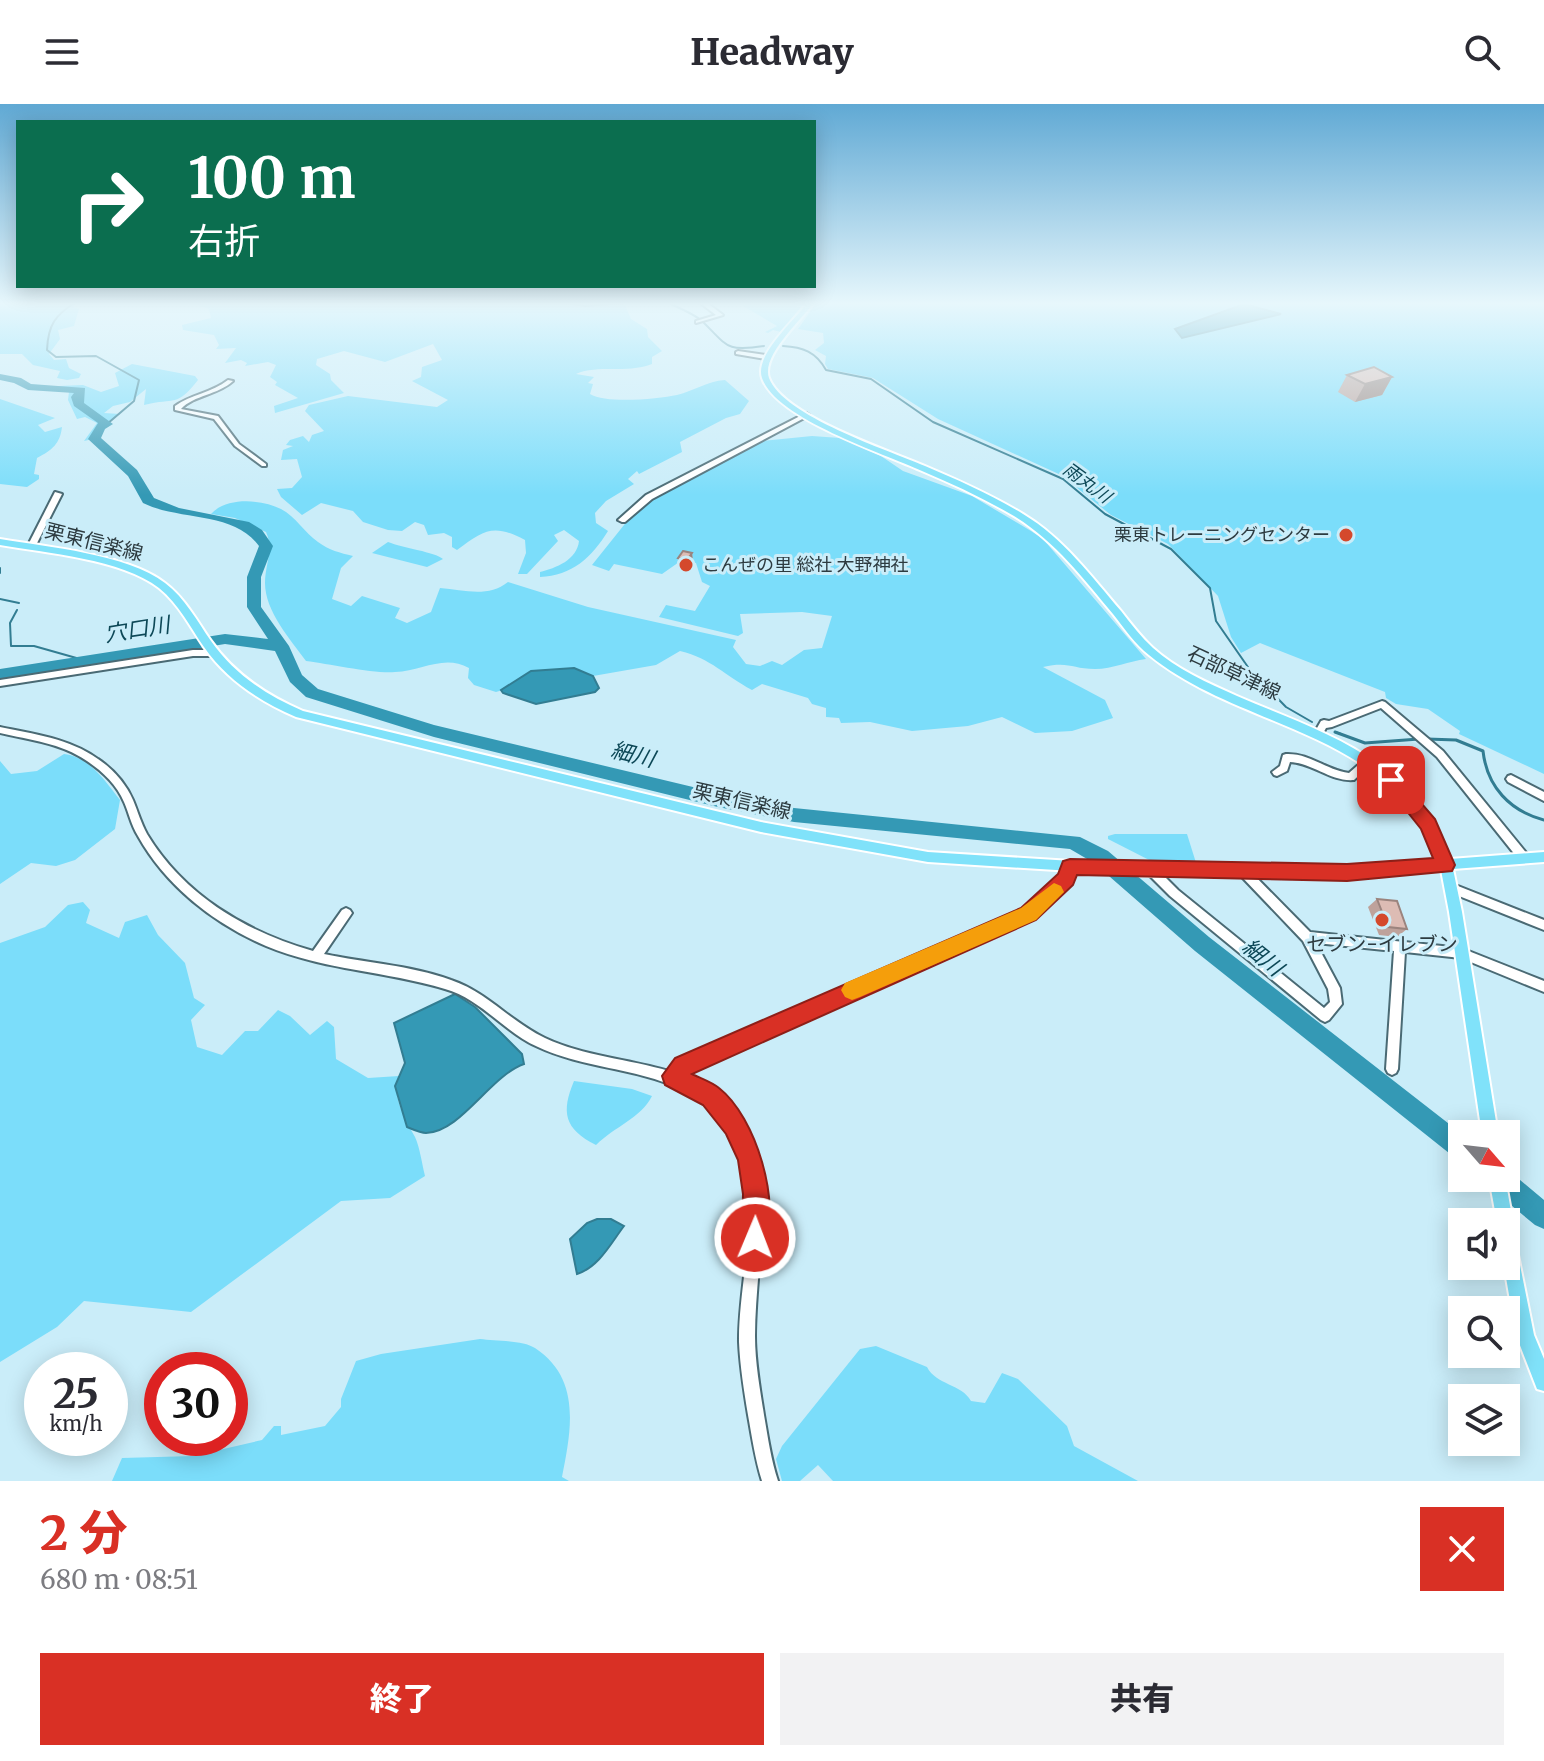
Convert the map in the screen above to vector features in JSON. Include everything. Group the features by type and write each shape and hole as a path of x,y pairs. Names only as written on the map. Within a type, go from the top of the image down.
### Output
{"main road":[{"name":"石部草津線","path":"764,366 763,374 768,386 806,415 957,484 1043,533 1150,651 1170,667 1209,690 1318,735 1368,762 1409,798 1428,825 1453,889 1488,1120"},
{"name":"栗東信楽線","path":"0,542 134,570 157,581 176,600 236,678 257,695 300,714 807,836 928,857 1147,870 1347,872 1544,857"},
{"path":"1515,1280 1525,1335 1544,1382"}],"street":[{"path":"230,381 221,388 183,402 177,407 178,410 216,417 237,445 264,465"},
{"path":"622,520 649,497 806,415"},
{"path":"31,547 58,494"},
{"path":"0,683 193,653 209,646"},
{"path":"1318,735 1324,723 1329,725 1382,704 1425,739 1524,858"},
{"path":"0,730 75,749 89,756 118,785 137,826 180,885 201,902 270,942 316,956 470,992 509,1023 566,1053 673,1076 712,1097 734,1126 750,1158 755,1194 755,1238 747,1340 764,1463 770,1481"},
{"path":"1277,772 1284,768 1286,758 1296,756 1340,777 1351,777 1368,762"},
{"path":"1511,779 1544,797"},
{"path":"673,1076 683,1066 1029,914 1077,867"},
{"path":"1147,870 1325,1016 1336,1004 1334,988 1307,937 1244,872"},
{"path":"1453,889 1544,925"},
{"path":"316,956 346,913"},
{"path":"1307,937 1461,953 1544,987"},
{"path":"1392,1069 1400,947"}],"shaded area":[{"path":"39,366 68,366 81,374 79,378 67,380 57,378 60,371"},
{"path":"128,366 144,366 195,376 198,380 185,395 175,400 144,405 146,389 130,402 113,406 104,413 120,414 99,428 93,439 84,441 97,423 85,417 77,419 68,400 69,392 56,391 59,386 83,385 101,392 119,386 115,373"},
{"path":"275,366 318,366 330,374 331,380 344,393 275,413 274,406 298,398 275,385 277,382 270,377"},
{"path":"644,366 576,374 594,377 588,383 593,384 590,394 608,399 677,395 725,380 749,401 740,414 680,442 682,452 639,474 637,471 628,479 634,484 606,501 595,513 596,523 608,531 588,557 562,573 540,577 540,572 570,558 579,541 564,530 554,535 558,541 527,574 518,574 526,553 525,540 505,532 489,531 457,550 452,547 452,537 444,533 428,535 424,525 415,522 402,531 388,530 363,522 353,511 321,503 302,515 281,497 277,489 292,488 302,477 297,459 281,460 283,450 293,446 286,445 290,440 303,436 309,442 312,435 324,431 305,411 309,405 348,396 437,407 448,400 412,381 421,377 422,367"},
{"name":"栗東トレーニングセンター","path":"826,366 1544,366 1544,774 1459,734 1460,731 1428,709 1396,704 1386,698 1385,692 1260,643 1241,653 1231,637 1218,596 1168,544 1111,515 1061,475 938,419 873,378"},
{"path":"0,399 55,418 38,425 45,432 62,427 54,446 37,458 34,474 39,475 39,479 27,487 0,484"},
{"path":"812,436 840,438 881,456 903,471 972,496 1043,539 1146,659 1102,669 1059,665 1043,667 1105,700 1113,718 1072,731 1035,733 1002,717 968,726 912,731 870,722 841,723 839,718 826,717 826,708 812,704 808,698 762,684 752,690 709,663 680,651 656,665 593,676 574,668 496,692 474,685 468,678 469,668 460,664 442,663 386,672 306,661 269,604 265,583 269,551 266,532 235,518 211,514 217,508 244,501 281,509 322,545 353,556 341,568 332,599 351,606 362,596 400,608 395,618 407,623 431,612 440,588 484,591 508,582 588,607 736,640 733,647 746,664 760,666 772,661 782,665 804,650 822,648 832,616 802,612 740,614 743,633 738,636 659,617 666,605 695,611 710,586 702,582 696,563 682,560 662,574 614,564 609,571 592,565 632,515 661,494 761,441"},
{"path":"388,542 443,559 427,567 372,553"},
{"path":"574,668 593,676 599,688 595,692 536,704 501,690 531,671"},
{"path":"64,754 89,765 120,800 115,829 75,860 56,866 31,863 0,884 0,761 11,774 37,771"},
{"path":"1187,834 1197,866 1157,864 1108,839 1108,836"},
{"path":"83,902 90,910 86,923 119,938 125,922 147,915 158,935 185,963 194,998 205,1005 191,1020 197,1047 222,1055 245,1031 258,1031 278,1010 290,1016 310,1035 327,1021 334,1027 336,1059 368,1078 399,1076 398,1099 417,1141 425,1176 390,1198 341,1201 191,1312 84,1301 57,1327 0,1362 0,943 45,927 68,905"},
{"path":"455,994 475,1007 522,1054 524,1064 511,1070 451,1123 439,1130 421,1132 407,1127 395,1086 405,1063 394,1023"},
{"path":"574,1081 632,1089 652,1096 641,1110 596,1145 577,1133 568,1119 567,1102"},
{"path":"611,1219 624,1226 598,1260 577,1274 570,1239 587,1223"},
{"path":"480,1339 516,1342 535,1348 550,1361 567,1390 570,1424 562,1477 569,1481 112,1481 122,1458 248,1456 248,1443 262,1440 274,1426 281,1426 281,1435 325,1426 341,1407 341,1399 356,1361 381,1354"},
{"path":"876,1346 927,1367 936,1378 962,1391 971,1401 985,1403 1002,1373 1018,1379 1067,1426 1074,1446 1138,1481 833,1481 818,1465 800,1481 782,1481 776,1459 782,1446 860,1349"}],"building":[{"path":"1374,367 1392,377 1365,384 1347,375"},
{"path":"683,551 692,553 687,560 678,558"},
{"path":"1377,899 1397,901 1407,929 1388,927"}],"waterway":[{"name":"細川","path":"107,424 134,401 139,380 114,366"},
{"name":"雨丸川","path":"823,366 826,370 871,379 933,422 1063,479 1105,514 1171,549 1210,588 1216,621 1250,670 1286,707 1312,722"},
{"name":"細川","path":"0,377 17,380 28,387 81,390 77,397 78,404 107,424 100,427 94,439 133,473 148,500 178,512 229,520 257,533 266,546 254,577 254,607 281,646"},
{"path":"0,568 0,573"},
{"path":"0,599 19,603"},
{"path":"17,610 10,623 11,646 34,646 87,661"},
{"name":"穴口川","path":"0,675 225,639 281,646"},
{"name":"細川","path":"281,646 296,678 312,693 434,731 718,800 794,815 1073,842 1101,857 1202,944 1448,1138"},
{"name":"雨丸川","path":"1341,734 1335,732 1365,743 1419,739"},
{"name":"雨丸川","path":"1427,739 1456,740 1483,751 1489,776 1502,796 1521,810 1544,820"},
{"name":"細川","path":"1515,1192 1544,1216"}],"slow traffic":[{"path":"852,990 1029,914 1054,892"}],"place":[{"name":"栗東トレーニングセンター","path":"1346,535"},
{"name":"こんぜの里 総社 大野神社","path":"686,565"},
{"name":"セブン-イレブン","path":"1382,920"}],"route":[{"path":"755,1238 755,1194 750,1158 734,1126 712,1097 673,1076 683,1066 1029,914 1066,879 1070,867 1152,871 1347,872 1445,865 1428,825 1409,798 1391,780"}]}
